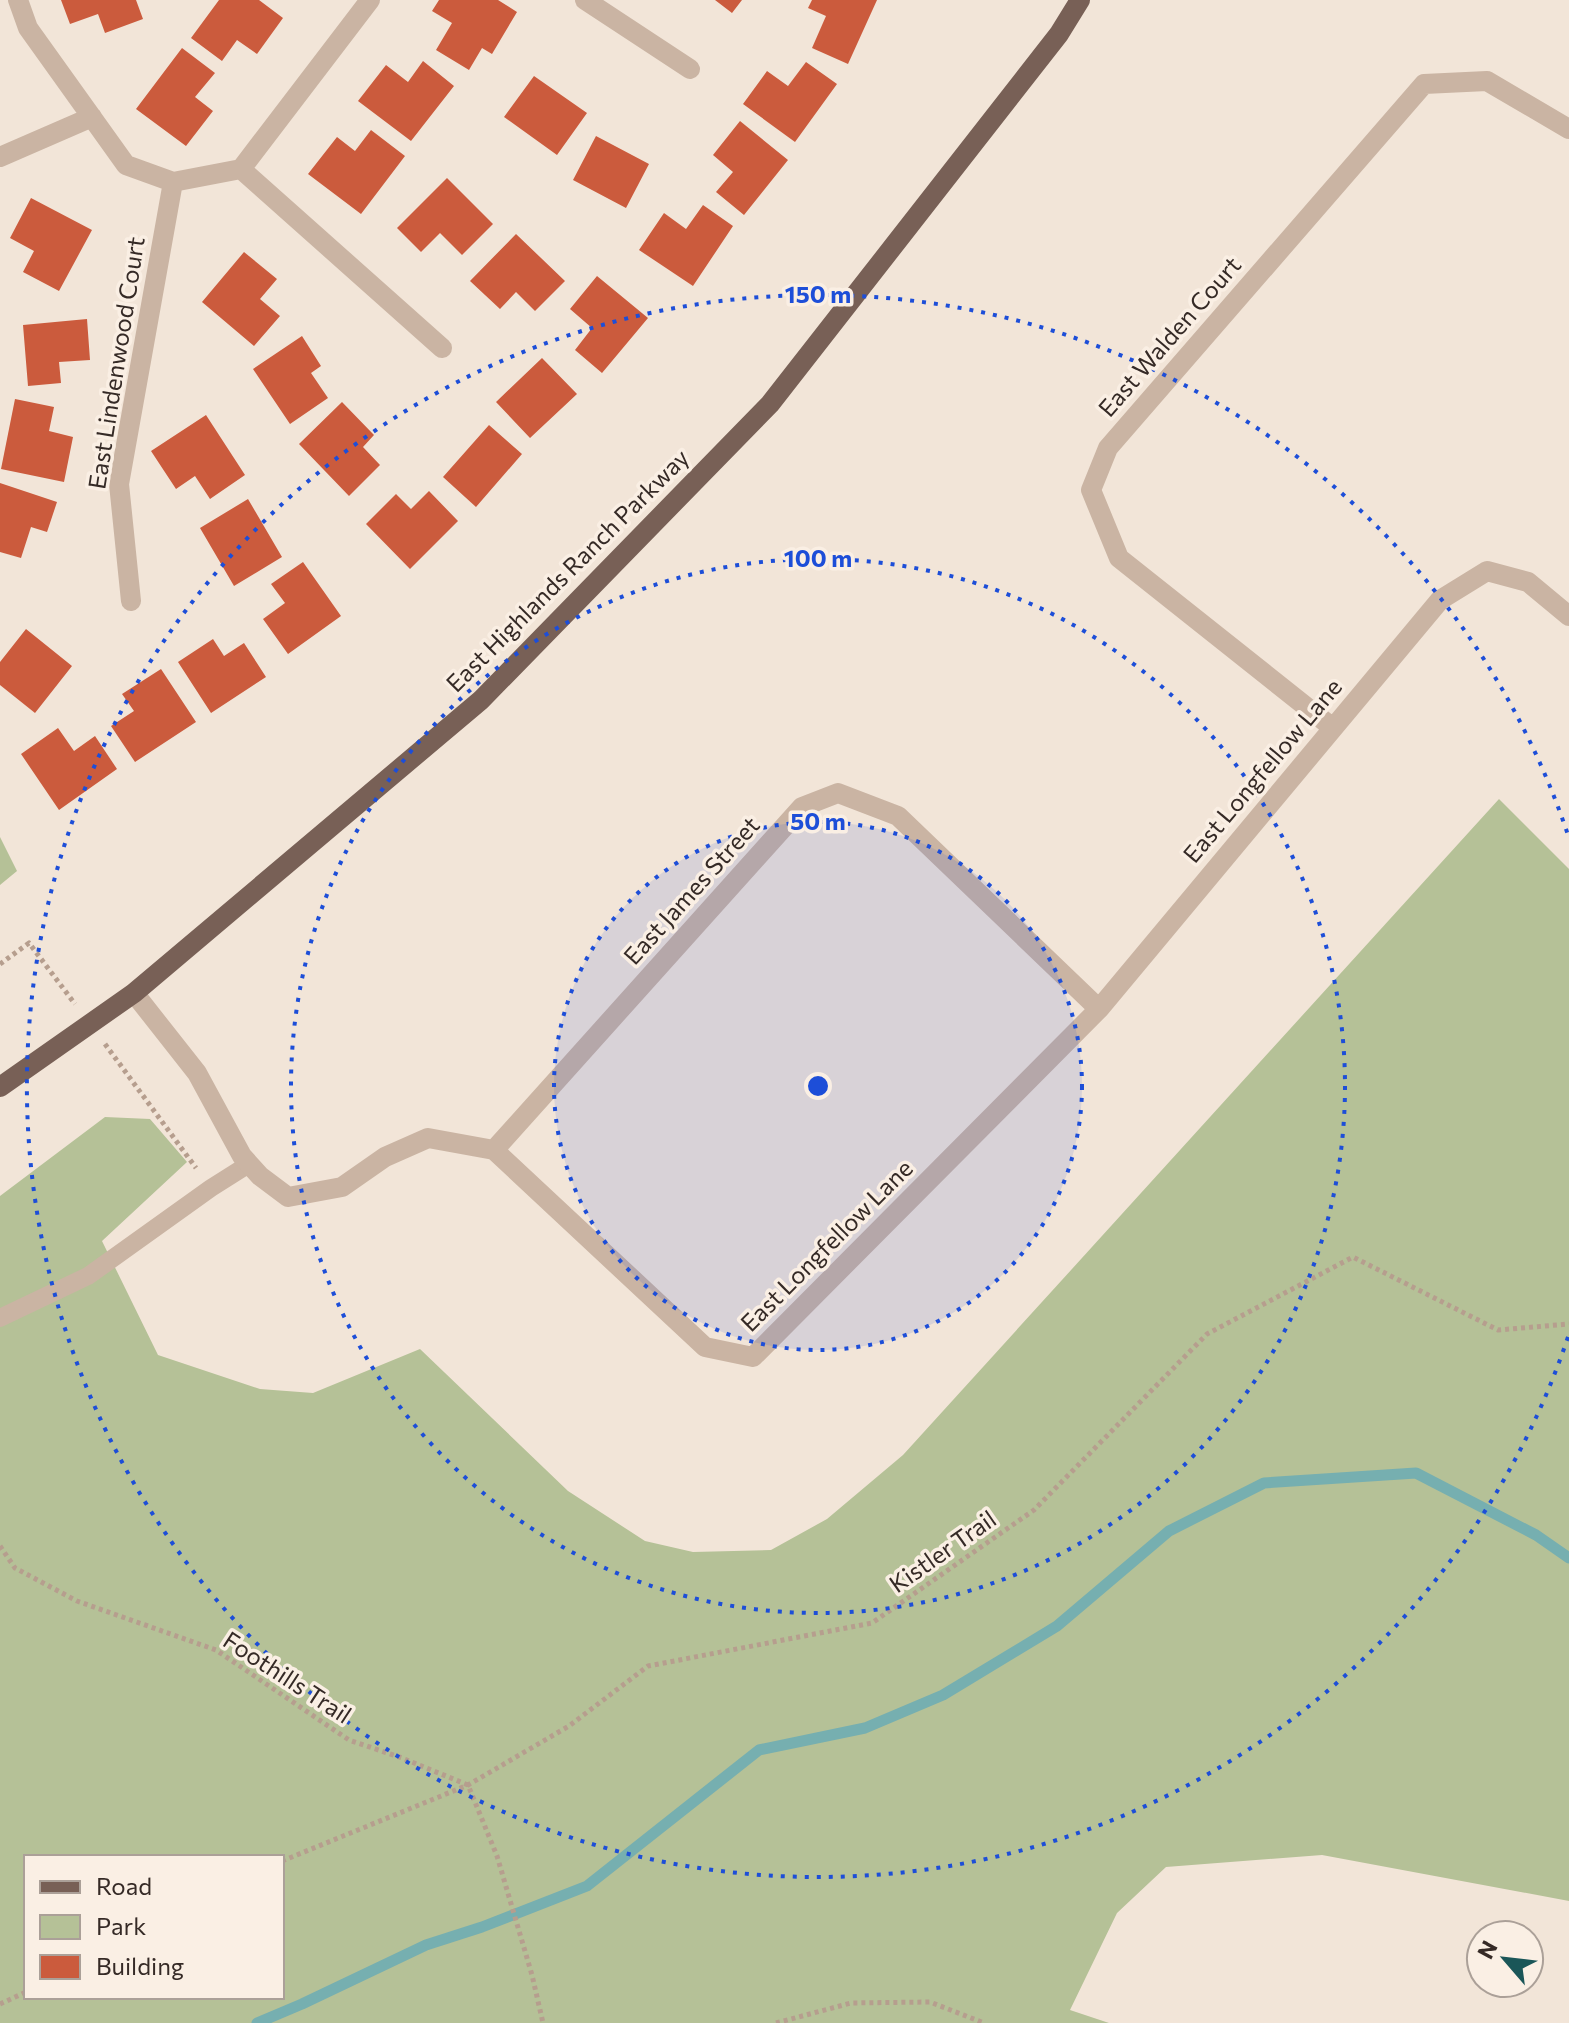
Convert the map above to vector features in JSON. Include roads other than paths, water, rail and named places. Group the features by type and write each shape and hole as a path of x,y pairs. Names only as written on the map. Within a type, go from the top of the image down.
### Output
{"main road":[{"name":"East Highlands Ranch Parkway","path":"0,1087 134,993 481,700 770,404 1059,34 1080,0"}],"street":[{"path":"18,0 28,28 126,165 173,182 241,169 370,0"},
{"path":"585,0 690,69"},
{"name":"East Walden Court","path":"1333,728 1119,558 1091,490 1108,448 1424,84 1487,81 1569,129"},
{"path":"0,157 92,117"},
{"path":"241,169 442,348"},
{"name":"East Lindenwood Court","path":"131,601 119,484 173,182"},
{"name":"East Longfellow Lane","path":"494,1150 705,1347 753,1357 1099,1009 1440,600 1487,571 1528,582 1569,616"},
{"name":"East James Street","path":"494,1150 802,807 838,793 898,816 1099,1009"},
{"path":"134,993 197,1073 242,1156 260,1176 288,1197 342,1187 385,1157 428,1138 494,1150"}],"lane":[{"path":"0,1318 88,1276 249,1164"}],"waterway":[{"path":"257,2023 426,1945 587,1886 759,1750 865,1728 943,1695 1057,1626 1169,1531 1264,1483 1416,1473 1536,1535 1569,1558"}]}
